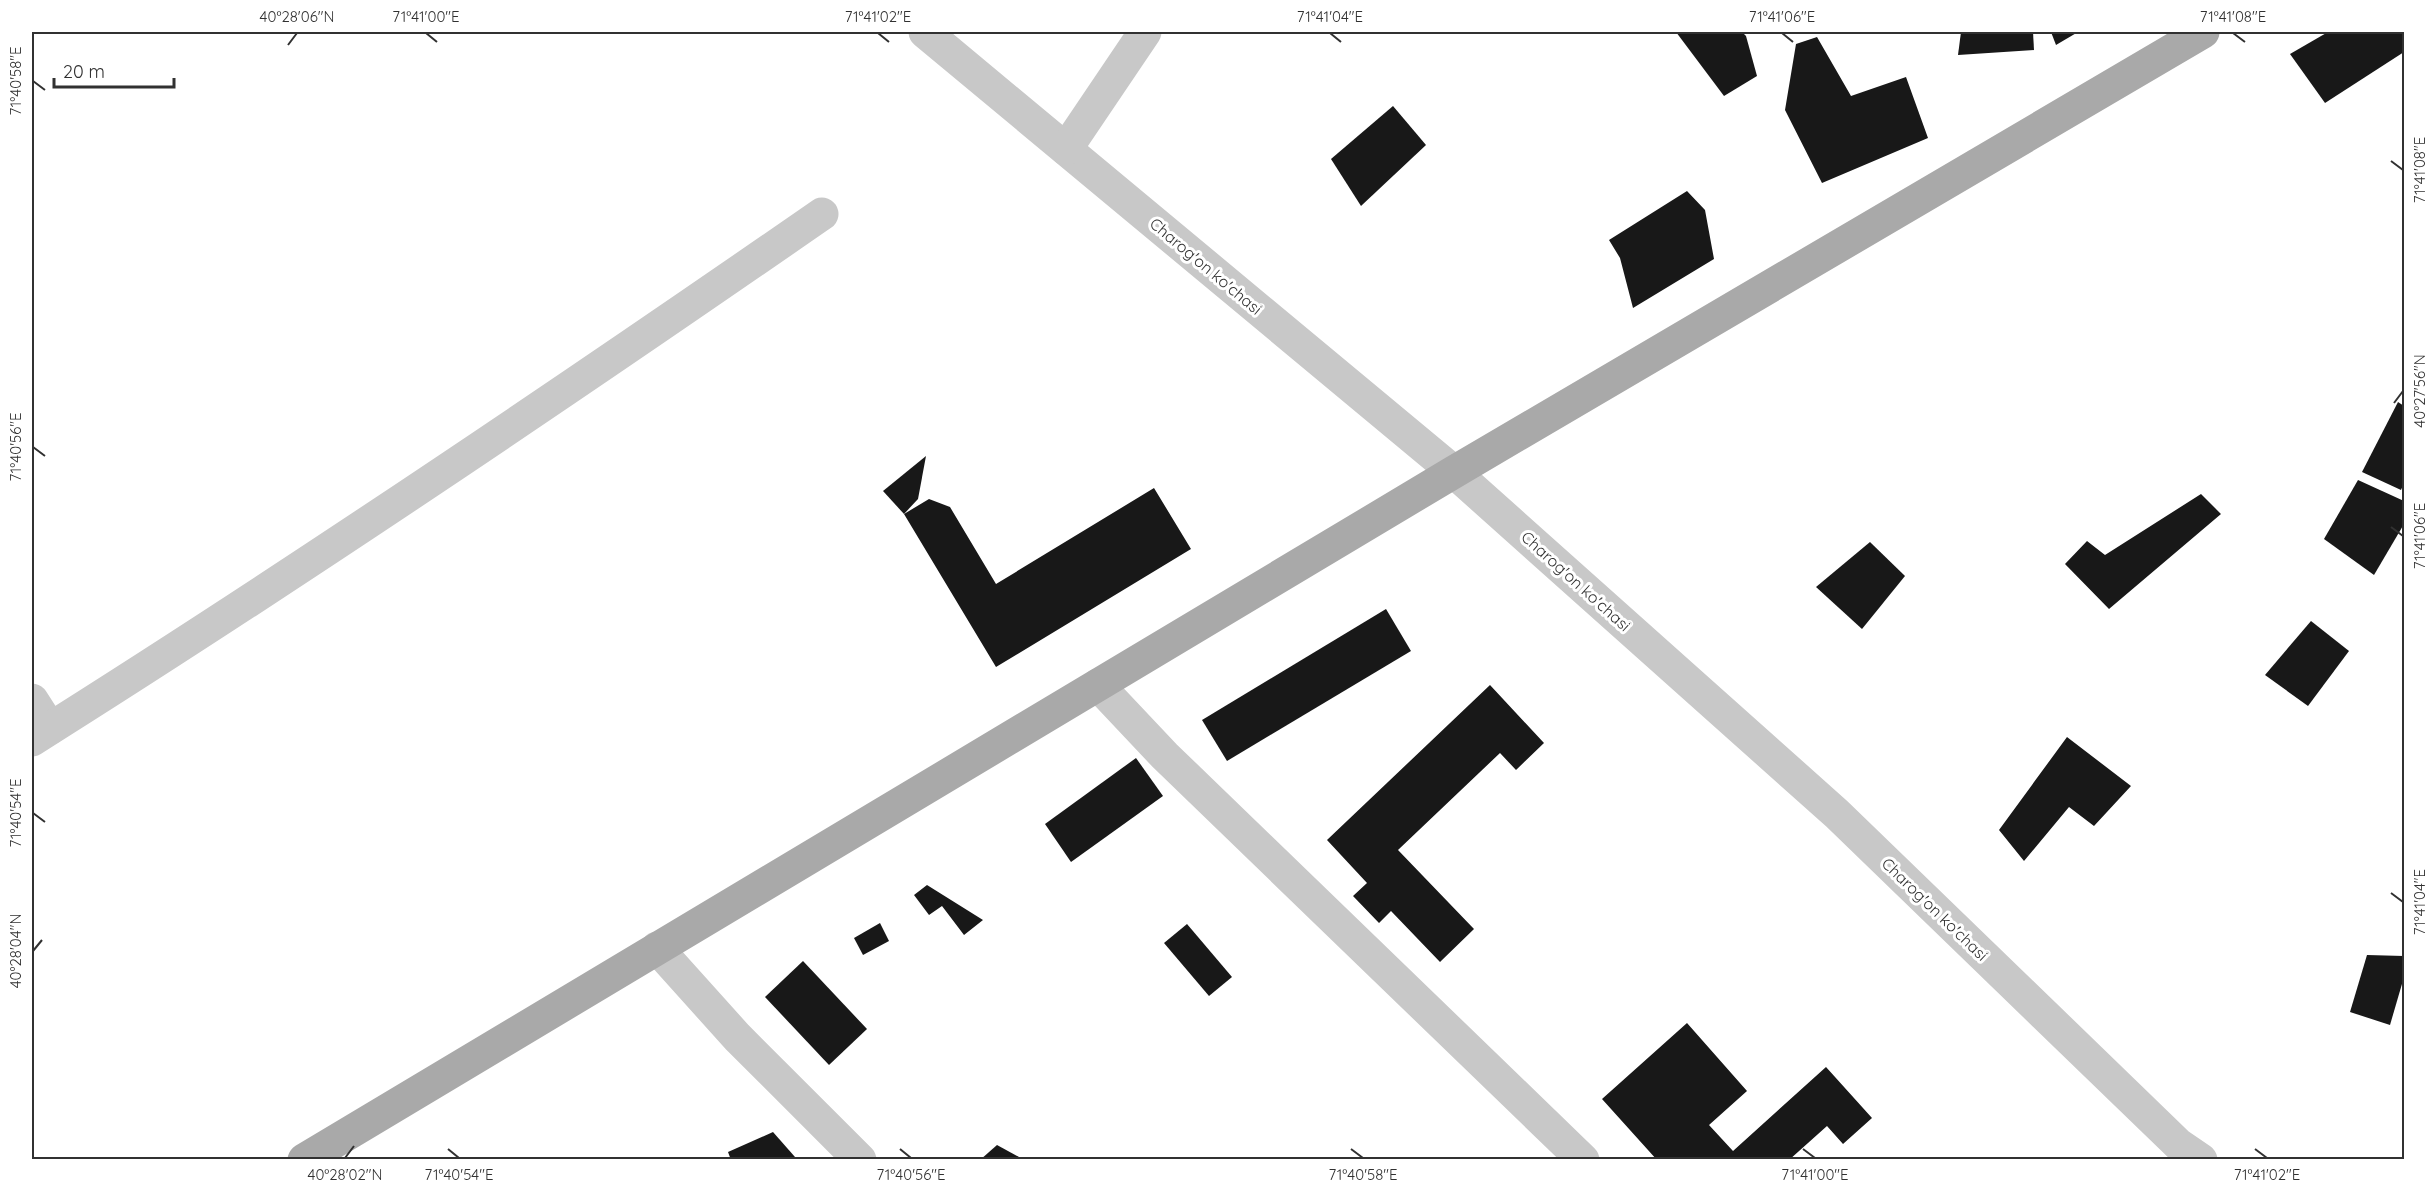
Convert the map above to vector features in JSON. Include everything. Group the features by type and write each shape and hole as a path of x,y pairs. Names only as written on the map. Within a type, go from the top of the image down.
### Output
{"main road":[{"path":"304,1160 1454,472 2203,32"}],"street":[{"name":"Charog'on ko'chasi","path":"925,32 1454,472 1837,814 2180,1145 2201,1160"},
{"path":"1065,149 1145,32"},
{"path":"32,700 41,734 159,660 442,472 822,214"},
{"path":"1098,685 1174,764 1583,1160"},
{"path":"657,948 737,1037 860,1160"}],"building":[{"path":"1676,32 1742,32 1746,36 1757,76 1724,96"},
{"path":"1961,32 2033,32 2034,50 1958,55"},
{"path":"2051,32 2078,32 2056,45"},
{"path":"2328,32 2404,32 2404,52 2325,103 2290,54"},
{"path":"1817,37 1851,96 1906,77 1928,138 1822,183 1785,110 1796,44"},
{"path":"1393,106 1426,145 1361,206 1331,159"},
{"path":"1687,191 1705,210 1714,259 1633,308 1620,258 1609,240"},
{"path":"2398,402 2404,406 2404,483 2401,490 2362,472"},
{"path":"926,456 918,499 904,514 883,491"},
{"path":"2358,480 2404,501 2404,524 2374,575 2324,539"},
{"path":"1154,488 1191,549 996,667 904,514 929,499 950,507 996,584"},
{"path":"2201,494 2221,514 2109,609 2065,564 2087,541 2105,555"},
{"path":"1870,542 1905,576 1862,629 1816,587"},
{"path":"1386,609 1411,651 1227,761 1202,720"},
{"path":"2311,621 2349,651 2308,706 2265,675"},
{"path":"1490,685 1544,743 1516,770 1500,753 1398,850 1474,929 1440,962 1391,911 1379,923 1353,896 1367,883 1327,840"},
{"path":"2067,737 2131,786 2094,826 2069,807 2024,861 1999,830"},
{"path":"1136,758 1163,796 1071,862 1045,824"},
{"path":"927,885 983,920 964,935 942,906 929,915 914,895"},
{"path":"880,923 889,941 863,955 854,938"},
{"path":"1187,924 1232,977 1209,996 1164,943"},
{"path":"2367,955 2404,956 2404,977 2390,1025 2350,1012"},
{"path":"803,961 867,1029 829,1065 765,997"},
{"path":"1687,1023 1747,1091 1709,1125 1733,1151 1826,1067 1872,1118 1843,1144 1827,1126 1789,1160 1657,1160 1602,1099"},
{"path":"773,1132 795,1157 789,1160 731,1160 728,1152"},
{"path":"997,1145 1019,1157 1016,1160 980,1160"}]}
